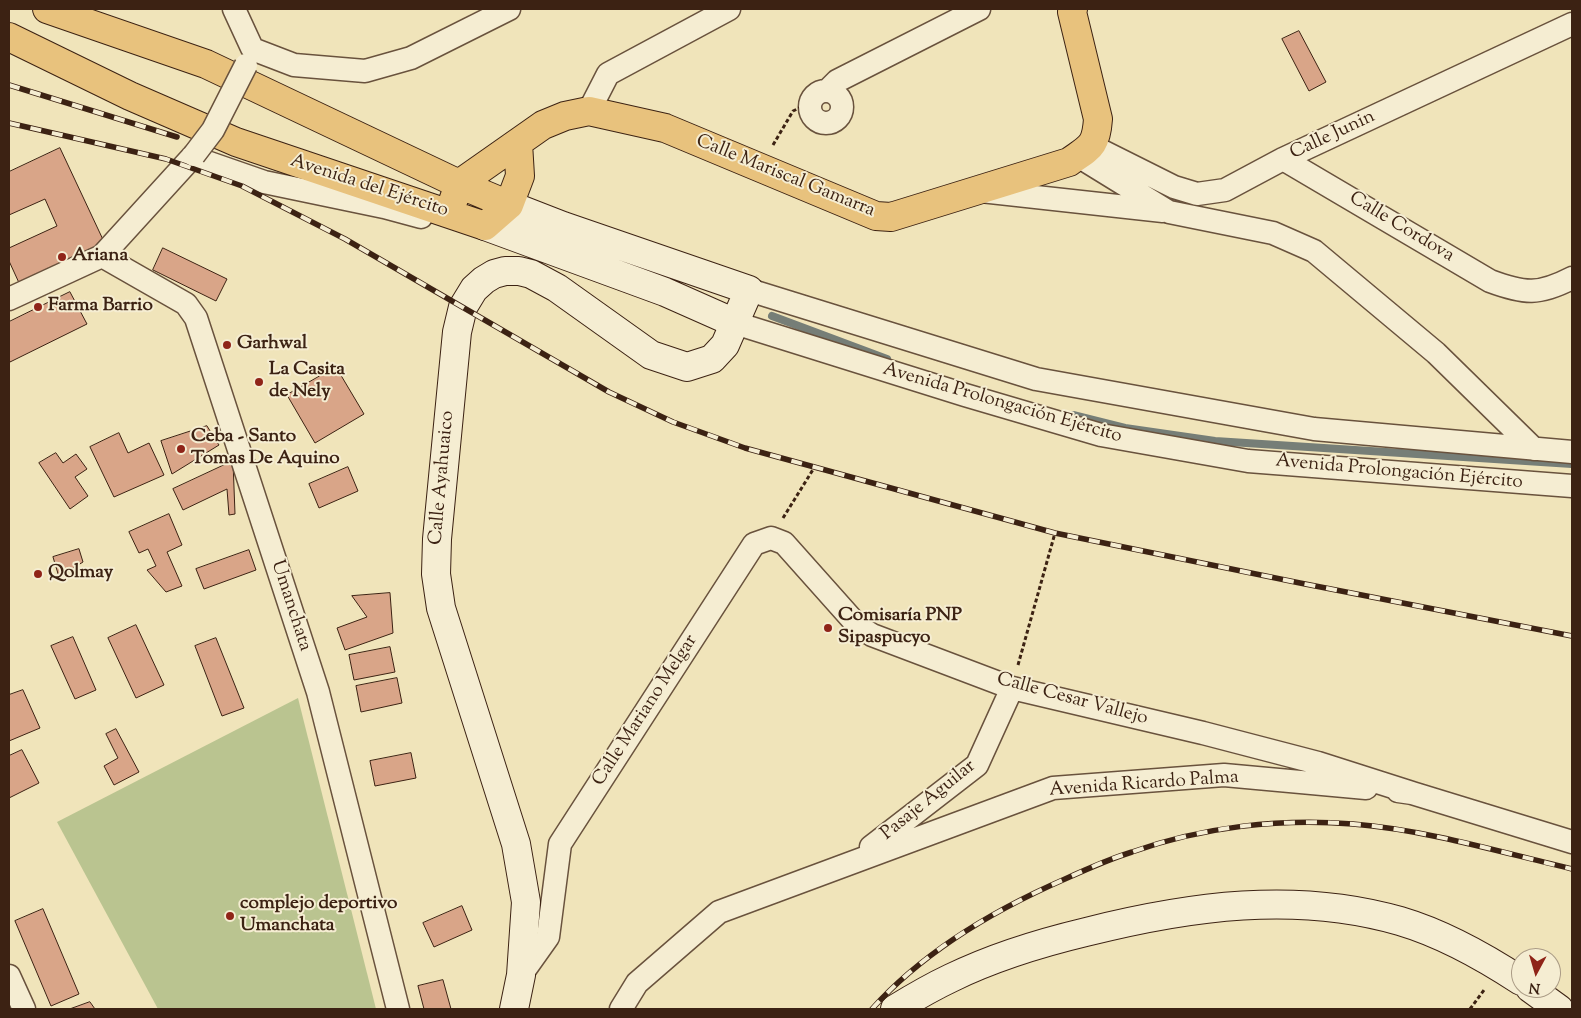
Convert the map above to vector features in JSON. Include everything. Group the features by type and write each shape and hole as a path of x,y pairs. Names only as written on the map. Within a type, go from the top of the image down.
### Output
{"main road":[{"name":"Avenida del Ejército","path":"47,9 206,64 459,184 509,205 563,226 749,290"},
{"path":"1073,9 1072,12 1098,119 1097,134 1085,151"},
{"name":"Avenida del Ejército","path":"9,37 138,100 236,142 485,226 665,292 735,323"},
{"path":"449,213 459,184 550,122 565,116 589,111"},
{"name":"Calle Mariscal Gamarra","path":"589,111 665,128 876,216 891,217 1069,162 1085,151"},
{"path":"485,226 509,205 520,176 518,143"},
{"name":"Calle Ayahuaico","path":"514,1009 521,975 526,902 516,844 441,608 436,574 437,539 457,332 463,308 474,289 494,274 519,271 531,274 556,288 651,355 687,367 712,359 725,344 749,290"},
{"path":"895,1009 949,978 1019,950 1104,927 1232,905 1276,904 1326,908 1364,913 1400,921 1441,935 1473,951 1511,975"},
{"path":"1544,998 1559,1009"}],"street":[{"path":"9,299 102,256 193,156 213,130 250,58 252,48 234,9"},
{"path":"250,58 294,65 365,71 410,58 509,9"},
{"path":"589,111 608,74 729,9"},
{"path":"819,97 837,81 979,9"},
{"name":"Calle Junin","path":"1085,151 1174,187 1197,194 1225,190 1283,159 1572,24"},
{"path":"1085,151 1170,212"},
{"path":"193,156 264,182 384,207 449,224 485,226"},
{"name":"Calle Cordova","path":"1283,159 1490,281 1521,291 1537,292 1557,286 1572,278"},
{"path":"977,190 1170,212 1273,233 1314,252 1436,353 1534,449"},
{"name":"Umanchata","path":"102,256 186,304 196,318 318,692 398,1009"},
{"name":"Avenida Prolongación Ejército","path":"749,290 1036,379 1314,429 1572,452"},
{"name":"Avenida Prolongación Ejército","path":"735,323 965,395 1101,435 1248,461 1572,486"},
{"name":"Calle Mariano Melgar","path":"521,975 548,936 560,844 754,544 771,538"},
{"name":"Calle Cesar Vallejo","path":"771,538 784,543 863,631 1012,688 1289,756 1412,793"},
{"name":"Pasaje Aguilar","path":"856,860 977,765 1012,688"},
{"name":"Avenida Ricardo Palma","path":"621,1009 637,983 719,912 1053,788 1224,775 1412,793 1572,842"},
{"path":"9,976 24,1009"}],"path":[{"path":"754,164 775,143 793,111 819,97"},
{"path":"771,538 814,468"},
{"path":"1012,688 1056,533"}],"green space":[{"name":"complejo deportivo Umanchata","path":"298,698 376,1009 158,1009 57,822"}],"building":[{"path":"1299,31 1326,82 1309,91 1282,39"},
{"path":"60,148 106,246 20,285 9,261 9,248 57,226 45,199 9,215 9,172"},
{"path":"163,248 227,279 216,301 153,270"},
{"path":"70,292 87,324 10,362 9,322"},
{"path":"336,367 364,414 315,443 287,395"},
{"path":"207,426 219,445 172,474 161,441"},
{"path":"119,433 128,453 149,443 164,475 114,497 90,447"},
{"path":"56,453 63,463 76,454 87,469 75,477 88,496 70,509 39,463"},
{"path":"233,461 235,514 229,515 227,489 183,510 173,489"},
{"path":"348,467 358,491 319,508 309,484"},
{"path":"169,514 182,545 167,552 182,586 166,592 147,570 156,566 148,549 139,553 129,532"},
{"path":"79,549 83,562 59,577 53,557"},
{"path":"249,550 256,570 204,589 196,569"},
{"path":"390,593 393,633 345,650 337,628 367,617 352,596"},
{"path":"136,625 164,685 136,698 108,638"},
{"path":"73,637 96,690 75,699 51,646"},
{"path":"216,638 244,708 222,716 195,646"},
{"path":"390,647 395,672 354,680 349,655"},
{"path":"397,678 402,703 361,712 356,686"},
{"path":"23,690 40,728 9,741 9,695"},
{"path":"116,729 139,772 114,785 104,766 118,758 106,734"},
{"path":"22,750 39,783 9,798 9,756"},
{"path":"411,753 416,778 375,786 370,761"},
{"path":"462,906 472,930 434,947 423,923"},
{"path":"43,909 79,994 51,1006 15,921"},
{"path":"443,980 451,1009 424,1009 418,986"},
{"path":"90,1002 95,1009 70,1009"}],"waterway":[{"path":"772,316 887,359"},
{"path":"1073,415 1125,428 1215,441 1572,464"}],"railway":[{"path":"9,85 177,137"},
{"path":"9,123 166,159 242,186 345,239 609,392 673,422 745,448 1055,533 1572,636"},
{"path":"872,1009 914,969 986,918 1038,891 1098,864 1159,843 1186,836 1241,826 1298,822 1353,824 1436,836 1572,869"}],"place":[{"name":"Ariana","path":"62,257"},
{"name":"Farma Barrio","path":"38,307"},
{"name":"Garhwal","path":"227,345"},
{"name":"La Casita de Nely","path":"259,382"},
{"name":"Ceba - Santo Tomas De Aquino","path":"181,449"},
{"name":"Qolmay","path":"38,574"},
{"name":"Comisaría PNP Sipaspucyo","path":"828,628"},
{"name":"complejo deportivo Umanchata","path":"230,916"}]}
